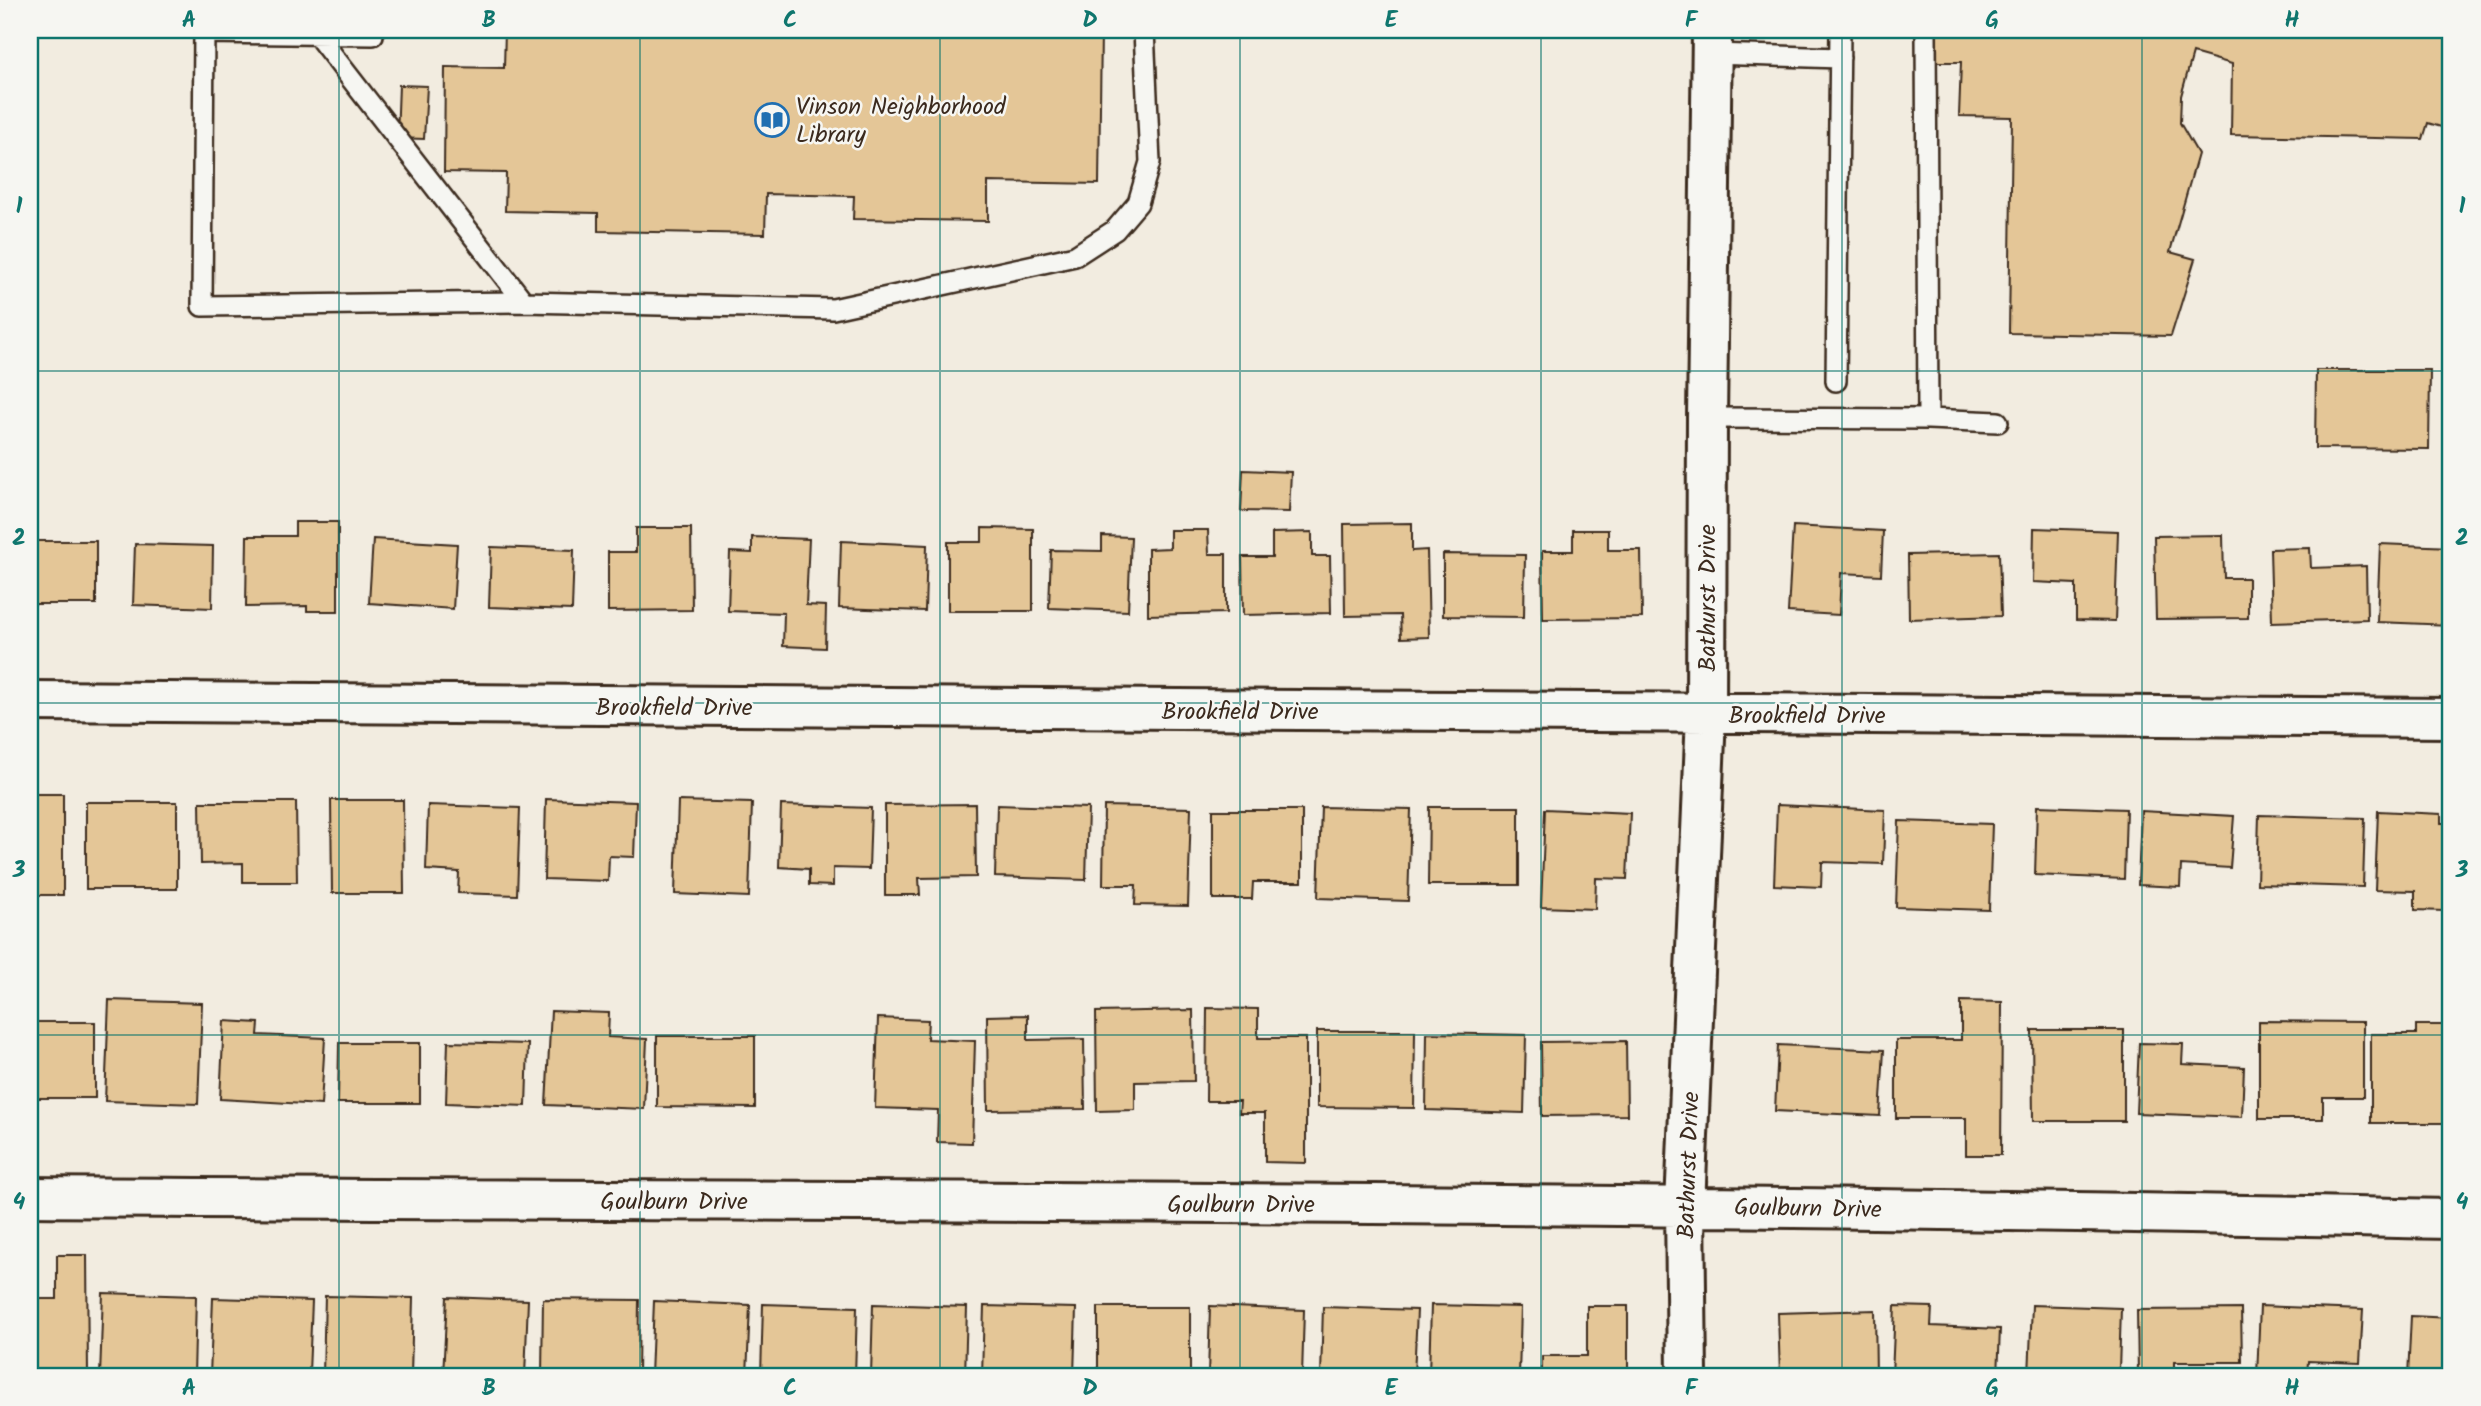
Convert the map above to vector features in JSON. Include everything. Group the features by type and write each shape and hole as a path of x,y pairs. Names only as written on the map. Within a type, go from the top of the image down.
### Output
{"street":[{"name":"Bathurst Drive","path":"1687,1376 1685,1206 1706,715 1712,42"},
{"name":"Brookfield Drive","path":"30,701 1706,715 2451,718"},
{"name":"Goulburn Drive","path":"30,1197 1685,1206 2451,1219"}],"lane":[{"path":"373,30 373,35 204,32 202,306 524,302 833,309 1074,256 1115,230 1138,203 1150,162 1144,30"},
{"path":"1836,381 1840,30"},
{"path":"1926,30 1928,419"},
{"path":"317,33 524,302"},
{"path":"1712,42 1840,58"},
{"path":"1707,418 1998,422"}],"building":[{"name":"Vinson Neighborhood Library","path":"505,30 1101,30 1099,184 988,182 988,221 853,219 854,196 766,194 765,234 598,231 598,213 505,211 506,173 444,172 445,67 504,68"},
{"path":"1935,30 2451,30 2451,130 2428,123 2423,139 2231,135 2232,64 2193,53 2181,96 2180,123 2198,154 2170,252 2195,259 2171,336 2009,333 2012,117 1959,116 1961,62 1935,62"},
{"path":"399,85 427,86 424,139 397,138"},
{"path":"2316,370 2430,370 2429,449 2315,448"},
{"path":"1243,470 1291,472 1289,512 1241,511"},
{"path":"295,522 338,522 338,611 307,611 307,606 246,607 247,536 295,536"},
{"path":"1412,523 1412,551 1427,550 1429,637 1401,638 1400,615 1345,616 1344,524"},
{"path":"1793,526 1883,531 1881,575 1841,573 1839,615 1788,612"},
{"path":"636,528 691,528 692,610 608,611 608,552 636,552"},
{"path":"982,528 1033,529 1033,611 948,611 948,542 982,542"},
{"path":"2034,528 2118,531 2115,621 2076,620 2076,584 2033,582"},
{"path":"1170,530 1208,530 1209,554 1226,554 1226,613 1148,615 1148,549 1170,548"},
{"path":"1573,530 1608,530 1608,550 1641,550 1642,618 1543,619 1542,551 1573,551"},
{"path":"1312,532 1312,556 1330,556 1331,613 1243,615 1242,557 1272,557 1272,533"},
{"path":"2223,535 2224,578 2248,578 2248,618 2156,619 2154,536"},
{"path":"1102,536 1131,537 1128,611 1049,608 1051,550 1102,551"},
{"path":"752,537 809,539 806,605 826,606 825,648 783,646 784,613 728,611 730,552 752,553"},
{"path":"373,539 457,544 453,609 369,603"},
{"path":"30,541 96,541 96,604 30,604"},
{"path":"841,541 927,545 925,611 839,608"},
{"path":"135,544 213,546 212,608 133,605"},
{"path":"2380,544 2451,547 2451,625 2377,622"},
{"path":"491,547 574,550 572,610 489,607"},
{"path":"2310,548 2311,568 2366,566 2367,619 2272,622 2270,549"},
{"path":"1999,553 2001,616 1909,619 1908,555"},
{"path":"1443,554 1525,555 1524,617 1443,616"},
{"path":"30,794 63,794 63,895 30,895"},
{"path":"546,799 636,802 634,857 609,856 608,881 544,879"},
{"path":"331,800 403,800 404,893 332,893"},
{"path":"678,801 752,803 749,897 675,894"},
{"path":"86,802 177,802 177,889 86,889"},
{"path":"200,802 296,802 297,882 243,882 243,863 201,864"},
{"path":"975,804 976,877 919,878 920,895 885,895 885,805"},
{"path":"428,805 520,808 517,895 458,893 459,872 426,870"},
{"path":"781,805 871,808 869,869 833,868 833,886 809,885 809,869 779,867"},
{"path":"997,805 1088,808 1086,880 995,877"},
{"path":"1777,805 1885,810 1883,864 1822,862 1821,887 1774,885"},
{"path":"1104,806 1191,808 1188,906 1135,905 1136,885 1103,885"},
{"path":"2037,806 2126,809 2124,879 2035,875"},
{"path":"1321,807 1411,809 1408,901 1318,898"},
{"path":"1429,807 1519,807 1519,885 1428,885"},
{"path":"1545,809 1630,813 1627,879 1596,878 1595,909 1541,907"},
{"path":"1213,810 1302,810 1302,882 1253,882 1252,899 1213,899"},
{"path":"2141,811 2234,816 2230,868 2181,865 2180,887 2138,885"},
{"path":"2378,811 2441,814 2441,823 2451,823 2451,891 2445,891 2444,911 2415,910 2415,891 2375,890"},
{"path":"2259,815 2365,818 2363,887 2257,884"},
{"path":"1899,821 1992,824 1989,910 1896,907"},
{"path":"109,1000 202,1003 198,1104 105,1101"},
{"path":"1961,1001 2002,1002 2001,1155 1966,1155 1966,1118 1896,1118 1896,1040 1961,1040"},
{"path":"1207,1008 1258,1009 1258,1038 1306,1038 1306,1163 1265,1162 1265,1113 1239,1113 1240,1101 1206,1101"},
{"path":"1193,1010 1194,1081 1135,1082 1135,1110 1097,1111 1096,1012"},
{"path":"551,1011 609,1013 608,1037 647,1039 644,1109 546,1105"},
{"path":"1028,1015 1028,1040 1084,1039 1085,1109 988,1110 987,1016"},
{"path":"878,1018 928,1020 927,1039 975,1041 972,1143 937,1142 938,1110 875,1108"},
{"path":"224,1021 259,1023 258,1035 325,1038 321,1105 220,1099"},
{"path":"2259,1021 2363,1022 2363,1097 2323,1097 2323,1119 2259,1119"},
{"path":"30,1022 95,1022 95,1098 30,1098"},
{"path":"2416,1025 2451,1025 2451,1123 2371,1123 2371,1034 2416,1034"},
{"path":"2032,1030 2124,1030 2124,1121 2033,1121"},
{"path":"1317,1031 1415,1031 1414,1108 1317,1107"},
{"path":"1427,1033 1526,1035 1524,1113 1426,1110"},
{"path":"657,1036 755,1036 755,1108 657,1107"},
{"path":"1626,1041 1627,1115 1542,1116 1541,1042"},
{"path":"448,1042 528,1044 526,1106 446,1103"},
{"path":"339,1043 420,1043 420,1103 338,1103"},
{"path":"2139,1043 2183,1044 2182,1064 2244,1067 2242,1117 2136,1113"},
{"path":"1778,1045 1884,1050 1880,1116 1775,1111"},
{"path":"57,1255 87,1255 88,1375 30,1376 30,1299 57,1299"},
{"path":"103,1293 196,1296 194,1376 100,1376"},
{"path":"325,1296 413,1298 411,1376 323,1375"},
{"path":"447,1297 528,1300 525,1376 443,1376"},
{"path":"213,1298 312,1301 309,1373 287,1372 287,1376 210,1376"},
{"path":"543,1299 639,1300 638,1376 542,1376"},
{"path":"654,1301 750,1305 747,1376 651,1376"},
{"path":"763,1304 857,1307 855,1376 761,1376"},
{"path":"873,1304 967,1307 965,1376 871,1376"},
{"path":"1431,1305 1521,1307 1519,1376 1429,1376"},
{"path":"2032,1305 2121,1308 2119,1371 2060,1370 2060,1376 2029,1376"},
{"path":"984,1306 1076,1308 1074,1376 982,1376"},
{"path":"1210,1306 1304,1310 1302,1376 1208,1376"},
{"path":"1587,1306 1628,1306 1628,1376 1542,1376 1542,1356 1587,1356"},
{"path":"1895,1306 1932,1307 1931,1326 2000,1329 1998,1376 1892,1376"},
{"path":"2260,1306 2363,1310 2360,1363 2308,1361 2307,1376 2257,1376"},
{"path":"1098,1307 1190,1307 1190,1376 1098,1376"},
{"path":"1323,1307 1417,1310 1414,1376 1321,1376"},
{"path":"2241,1309 2242,1362 2174,1362 2174,1376 2138,1376 2137,1310"},
{"path":"1875,1310 1876,1376 1780,1376 1778,1313"},
{"path":"2411,1316 2451,1318 2451,1376 2408,1376"}],"place":[{"name":"Vinson Neighborhood Library","path":"772,120"}]}
